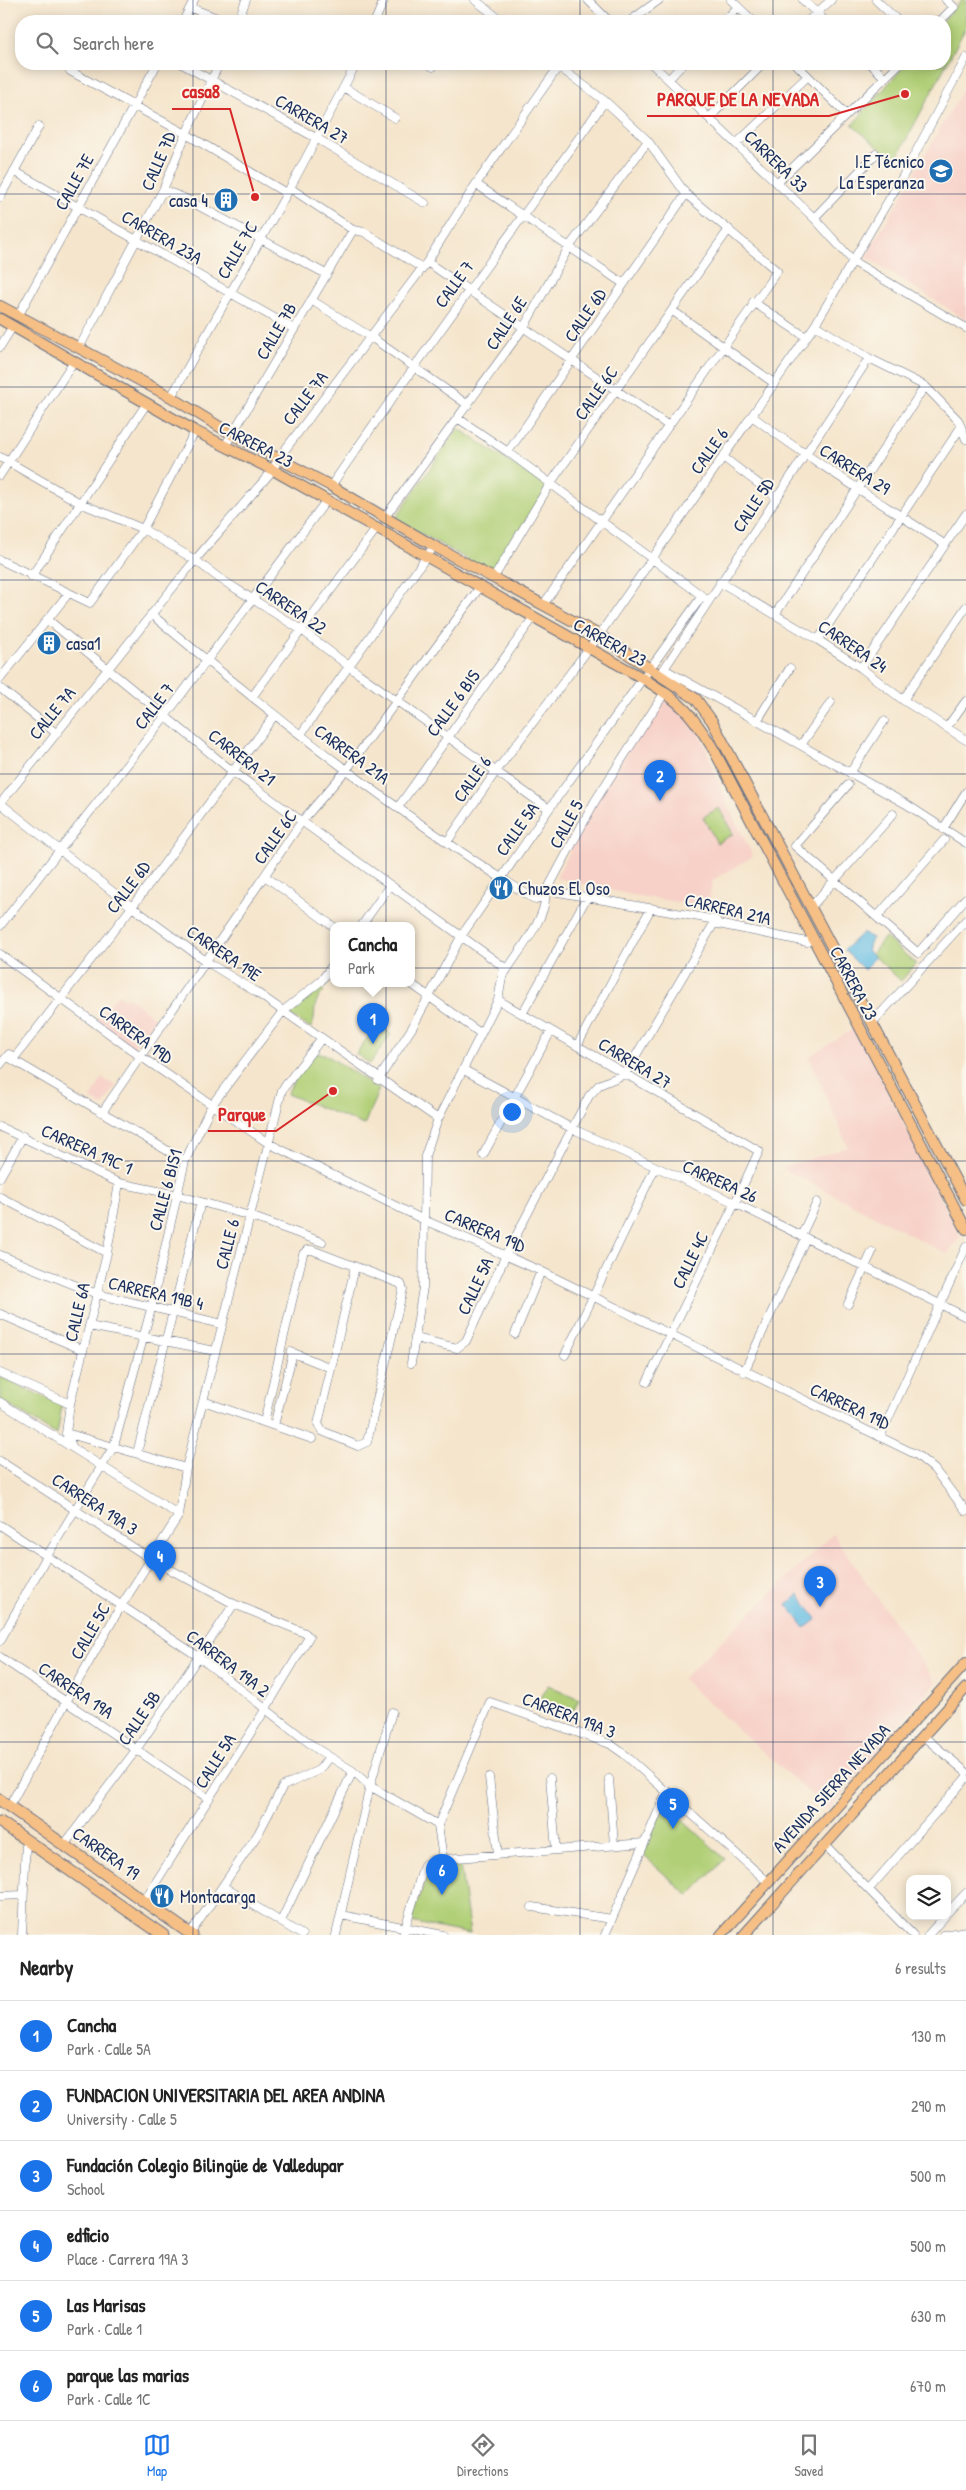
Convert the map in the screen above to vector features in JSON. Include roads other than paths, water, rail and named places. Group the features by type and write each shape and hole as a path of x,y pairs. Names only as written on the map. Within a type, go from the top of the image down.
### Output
{"highway":[{"name":"CARRERA 19","path":"5,1804 191,1934"},
{"name":"CARRERA 19","path":"3,1825 163,1935"}],"main road":[{"name":"CARRERA 23","path":"0,306 171,397 233,435 330,486 493,579 599,635 696,699 712,721 966,1200"},
{"name":"CARRERA 23","path":"0,320 195,431 273,470 644,679 665,692 697,722 715,752 966,1229"},
{"path":"782,881 794,874"},
{"name":"AVENIDA SIERRA NEVADA","path":"721,1935 966,1663"},
{"name":"AVENIDA SIERRA NEVADA","path":"744,1935 966,1688"}],"street":[{"path":"187,15 194,0"},
{"path":"240,15 246,0"},
{"path":"378,15 384,0"},
{"path":"476,0 495,15"},
{"path":"588,0 602,15"},
{"path":"638,15 659,0"},
{"path":"731,0 747,15"},
{"path":"803,0 819,15"},
{"path":"815,15 831,0"},
{"path":"876,0 892,15"},
{"path":"946,0 954,7 946,15"},
{"path":"730,15 738,7"},
{"path":"191,8 209,15"},
{"name":"CALLE 6","path":"447,842 496,770 589,649 653,559 814,325 854,262 903,176 966,58"},
{"name":"CALLE 7E","path":"18,316 154,70"},
{"name":"CARRERA 27","path":"192,70 316,138 425,203"},
{"name":"CALLE 7D","path":"79,348 163,190 186,134 217,70"},
{"name":"CALLE 7C","path":"171,397 261,239 353,70"},
{"name":"CALLE 7A","path":"0,803 195,560 273,470 278,459 424,265 476,184 556,70"},
{"path":"543,605 724,347 752,302 777,270 686,194 648,142 605,101 565,70"},
{"name":"CARRERA 33","path":"659,70 814,218 854,262 966,328"},
{"path":"669,79 678,70"},
{"path":"710,117 757,70"},
{"path":"802,70 847,115"},
{"path":"876,70 885,78"},
{"path":"777,184 893,70"},
{"path":"70,71 288,190 353,230 364,232 469,289 669,426"},
{"path":"736,144 808,76"},
{"path":"345,88 395,118"},
{"name":"CALLE 7","path":"330,486 412,367 525,215 605,101"},
{"path":"0,197 39,126"},
{"name":"CALLE 6E","path":"385,517 459,419 524,327 570,247 648,142"},
{"path":"814,218 876,154"},
{"name":"CARRERA 23A","path":"14,171 78,205 294,329"},
{"path":"476,184 525,215 624,284"},
{"path":"163,190 184,198 326,274"},
{"name":"CALLE 6D","path":"508,452 686,194"},
{"name":"CALLE 6C","path":"493,579 550,484 730,229"},
{"name":"CALLE 7B","path":"224,446 233,435 353,230"},
{"path":"311,300 371,337 468,405"},
{"path":"752,302 806,337"},
{"path":"673,311 774,383"},
{"path":"814,325 869,358 925,386 958,420 966,439"},
{"path":"0,347 13,326"},
{"name":"CALLE 5D","path":"714,698 664,669 706,598 720,582 869,358"},
{"path":"0,474 74,361"},
{"path":"776,614 925,386"},
{"path":"31,577 147,403"},
{"name":"CARRERA 29","path":"752,416 804,455 859,487 944,544"},
{"path":"459,419 508,452 706,598"},
{"path":"818,640 961,427"},
{"path":"0,560 31,577 90,603 142,529 195,431"},
{"name":"CARRERA 22","path":"0,457 80,503 142,529 195,560 253,600 303,631 349,667 549,809"},
{"path":"723,458 776,498"},
{"name":"CALLE 7","path":"0,926 62,850 166,715 326,501"},
{"path":"861,668 966,514"},
{"path":"252,697 303,631 376,529"},
{"path":"300,734 434,546"},
{"name":"CARRERA 24","path":"720,582 818,640 861,668 903,700 966,740"},
{"name":"CALLE 6C","path":"103,1111 208,962 302,821 347,769 480,587"},
{"path":"0,679 68,594"},
{"name":"CALLE 5A","path":"378,1080 412,1028 462,936 500,878 644,679 706,598"},
{"path":"903,700 966,608"},
{"name":"CARRERA 21A","path":"152,614 274,716 447,842 536,900 546,892 587,897 716,920 718,924 806,942 812,939"},
{"name":"CALLE 6 BIS","path":"398,806 534,618"},
{"name":"CARRERA 21","path":"47,619 232,770 498,962 504,967 505,974"},
{"path":"757,721 790,668"},
{"path":"0,688 56,733"},
{"name":"CALLE 5","path":"411,1362 424,1287 425,1156 438,1119 498,1000 505,974 541,916 546,901 546,892 595,801 665,692"},
{"path":"704,710 714,698 906,804 966,843"},
{"path":"947,727 966,701"},
{"path":"802,745 831,702"},
{"name":"CALLE 6D","path":"0,1065 9,1054 15,1057 132,907 274,716"},
{"path":"850,773 884,721"},
{"path":"848,786 795,846 918,953 966,898"},
{"path":"943,829 966,792"},
{"name":"CARRERA 19E","path":"0,803 132,907 208,962 283,1011 378,1080 438,1119"},
{"path":"811,907 893,814"},
{"path":"877,917 944,840"},
{"path":"265,876 330,924"},
{"path":"364,922 390,884"},
{"path":"522,1014 587,897"},
{"path":"577,1046 651,908"},
{"path":"625,1074 716,920"},
{"path":"872,1023 966,920"},
{"name":"CARRERA 19D","path":"0,954 140,1056 268,1143 424,1220 541,1270 592,1298 880,1436 926,1461 966,1511"},
{"name":"CALLE 6 BIS1","path":"103,1466 114,1446 151,1308 185,1161 211,1106 283,1011 321,981 330,969"},
{"path":"415,987 480,1033"},
{"name":"CARRERA 27","path":"498,1000 758,1150"},
{"path":"483,1155 551,1031"},
{"name":"CALLE 6","path":"186,1468 282,1090 321,1039"},
{"path":"7,1056 185,1161"},
{"name":"CARRERA 26","path":"464,1070 571,1128 735,1204 940,1306 966,1317"},
{"name":"CALLE 5A","path":"415,1338 457,1348 466,1341 506,1255 589,1096 599,1085 625,1074"},
{"name":"CARRERA 19C 1","path":"0,1127 23,1136 119,1183 177,1195 250,1216 322,1242"},
{"path":"0,1177 23,1136"},
{"name":"CALLE 4C","path":"646,1382 735,1204 759,1152 758,1150"},
{"path":"565,1355 655,1168"},
{"name":"CALLE 6A","path":"66,1433 70,1404 107,1253 119,1183"},
{"path":"0,1196 107,1253"},
{"path":"137,1453 201,1202"},
{"path":"744,1372 817,1202"},
{"path":"880,1436 966,1247"},
{"path":"264,1422 304,1252 312,1250 355,1266 401,1284 404,1292 368,1440 364,1445 358,1446 322,1432 318,1427 355,1266"},
{"path":"848,1304 872,1252"},
{"name":"CARRERA 19B 4","path":"0,1255 96,1294 222,1324"},
{"path":"515,1334 541,1270"},
{"path":"0,1314 84,1350"},
{"path":"89,1326 215,1351"},
{"path":"282,1349 331,1368"},
{"path":"274,1425 294,1354"},
{"path":"0,1373 70,1404"},
{"path":"203,1401 312,1439"},
{"path":"0,1402 179,1514"},
{"path":"66,1433 186,1468"},
{"path":"66,1433 72,1446"},
{"name":"CARRERA 19A 3","path":"0,1460 150,1559 234,1604 305,1633 309,1637"},
{"path":"0,1641 47,1556 103,1466"},
{"name":"CALLE 5C","path":"5,1804 150,1559 179,1514 186,1468"},
{"name":"CARRERA 19A 2","path":"0,1524 199,1657 265,1710 330,1757 353,1771 370,1786 438,1825"},
{"name":"CALLE 5B","path":"64,1845 136,1750 234,1604"},
{"name":"CALLE 5A","path":"144,1901 309,1637"},
{"name":"CARRERA 19A","path":"0,1658 208,1799"},
{"name":"CARRERA 19A 3","path":"438,1825 490,1702 610,1744 667,1791 768,1882"},
{"path":"336,1935 370,1786 392,1712"},
{"path":"923,1736 966,1772"},
{"path":"191,1934 258,1834 283,1786 319,1770 330,1757"},
{"path":"281,1922 353,1771"},
{"path":"489,1777 498,1854"},
{"path":"550,1778 556,1850"},
{"path":"869,1889 966,1778"},
{"path":"609,1779 614,1845"},
{"path":"605,1935 667,1791"},
{"path":"438,1825 443,1859"},
{"path":"22,1935 26,1840"},
{"path":"404,1932 424,1865 432,1860 644,1843"},
{"path":"826,1846 913,1935"},
{"path":"224,1887 302,1935"},
{"path":"951,1909 966,1893"},
{"path":"0,1896 23,1895"},
{"path":"532,1907 612,1919"},
{"path":"342,1915 404,1932 444,1935"},
{"path":"928,1935 941,1920"},
{"path":"943,1935 966,1931"}],"water":[{"path":"862,933 872,938 867,951 875,957 864,970 844,950"},
{"path":"799,1595 817,1619 805,1628 787,1604"}],"place":[{"name":"PARQUE DE LA NEVADA","path":"905,94"},
{"name":"I.E Técnico La Esperanza","path":"941,171"},
{"name":"casa8","path":"255,197"},
{"name":"casa 4","path":"226,200"},
{"name":"casa1","path":"49,643"},
{"name":"FUNDACION UNIVERSITARIA DEL AREA ANDINA","path":"660,801"},
{"name":"Chuzos El Oso","path":"501,888"},
{"name":"Cancha","path":"373,1044"},
{"name":"Parque","path":"333,1091"},
{"name":"edficio","path":"160,1581"},
{"name":"Fundación Colegio Bilingüe de Valledupar","path":"820,1607"},
{"name":"Las Marisas","path":"673,1829"},
{"name":"parque las marias","path":"442,1895"},
{"name":"Montacarga","path":"162,1896"}]}
